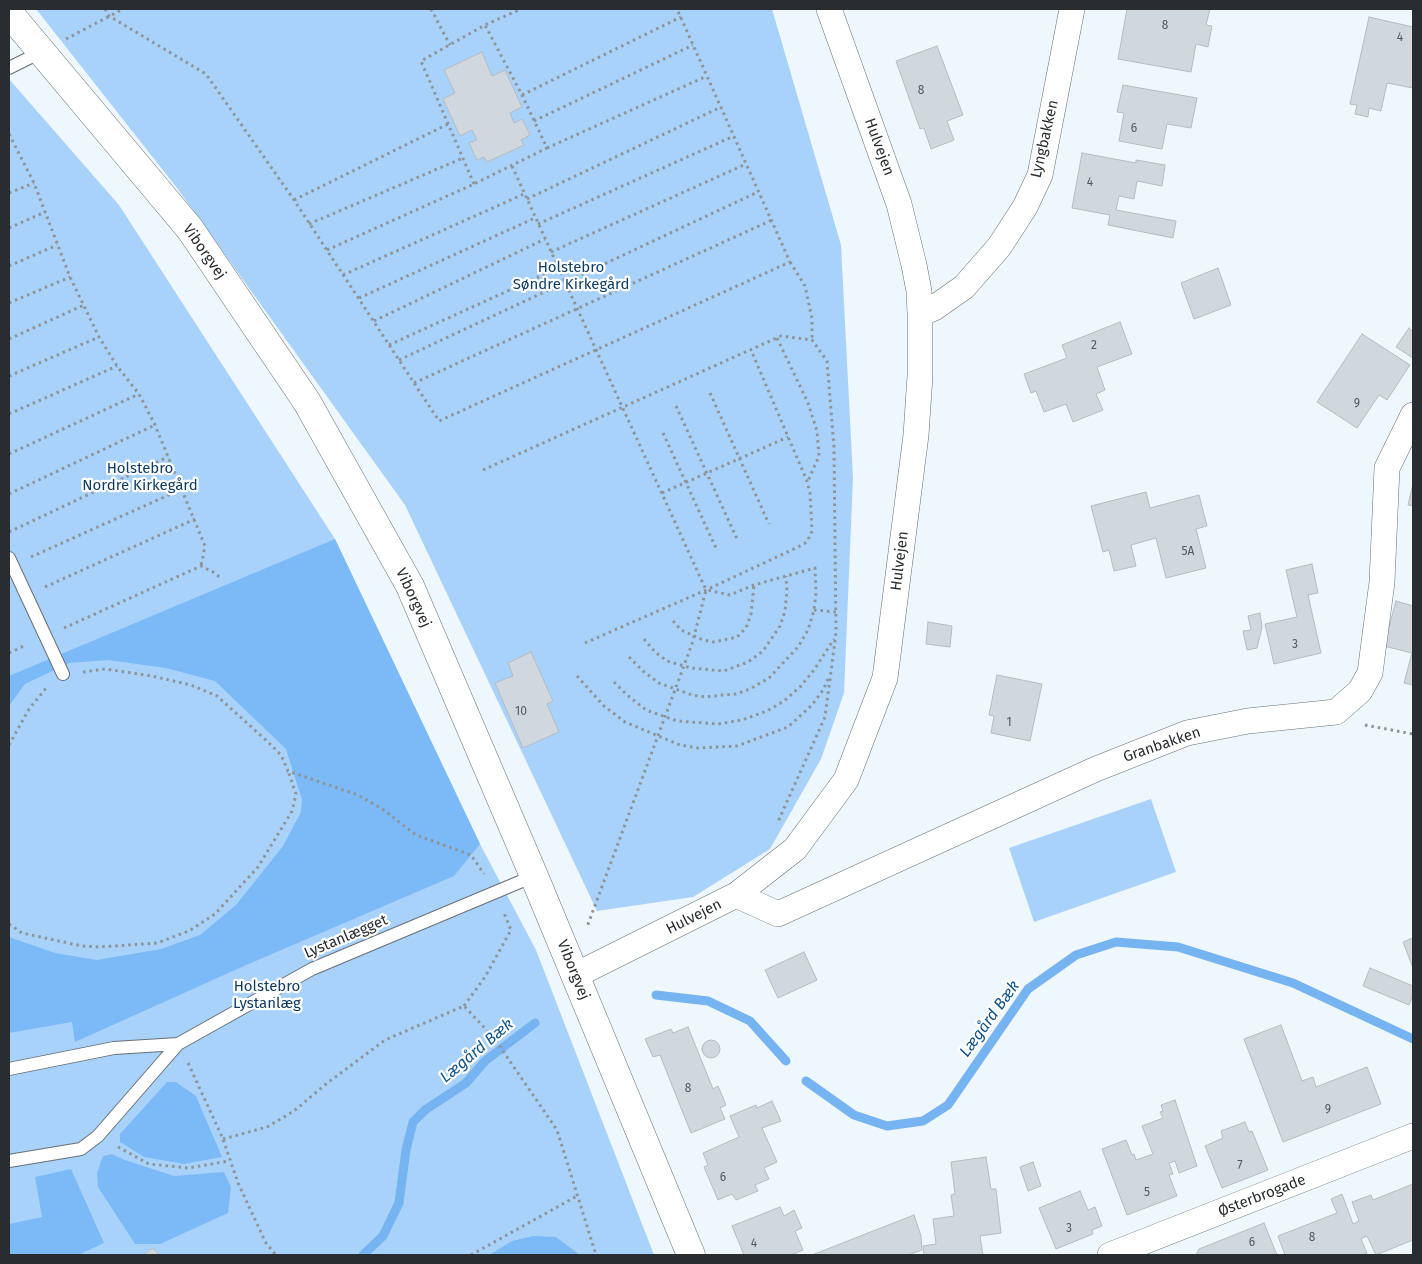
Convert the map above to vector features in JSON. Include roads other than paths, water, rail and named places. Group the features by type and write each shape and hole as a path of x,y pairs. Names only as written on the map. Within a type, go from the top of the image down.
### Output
{"street":[{"name":"Hulvejen","path":"576,975 736,895 795,848 846,780 885,678 916,435 920,376 920,314 914,265 899,204 829,9"},
{"name":"Lyngbakken","path":"920,314 934,308 964,287 999,247 1025,207 1040,175 1072,9"},
{"name":"Viborgvej","path":"9,14 190,229 308,402 410,586 576,975 690,1255"},
{"name":"Granbakken","path":"736,895 778,914 1096,769 1186,733 1248,721 1336,712 1360,691 1370,673 1382,582 1387,468 1413,415"},
{"name":"Østerbrogade","path":"1110,1255 1413,1136"}],"lane":[{"path":"9,68 42,52"},
{"path":"10,562 62,674"},
{"name":"Lystanlægget","path":"9,1161 81,1149 98,1136 178,1044 312,969 534,876"},
{"name":"Lystanlægget","path":"9,1069 114,1048 178,1044"}],"waterway":[{"name":"Lægård Bæk","path":"806,1081 854,1115 887,1126 923,1121 948,1105 1028,989 1076,955 1116,942 1178,947 1293,983 1413,1039"},
{"name":"Lægård Bæk","path":"656,995 708,1001 750,1021 786,1061"},
{"name":"Lægård Bæk","path":"363,1255 383,1236 399,1203 406,1150 413,1122 425,1110 466,1083 485,1061 535,1023"}],"park label":[{"name":"Holstebro Søndre Kirkegård","path":"571,276"},
{"name":"Holstebro Nordre Kirkegård","path":"140,478"},
{"name":"Holstebro Lystanlæg","path":"267,996"}]}
